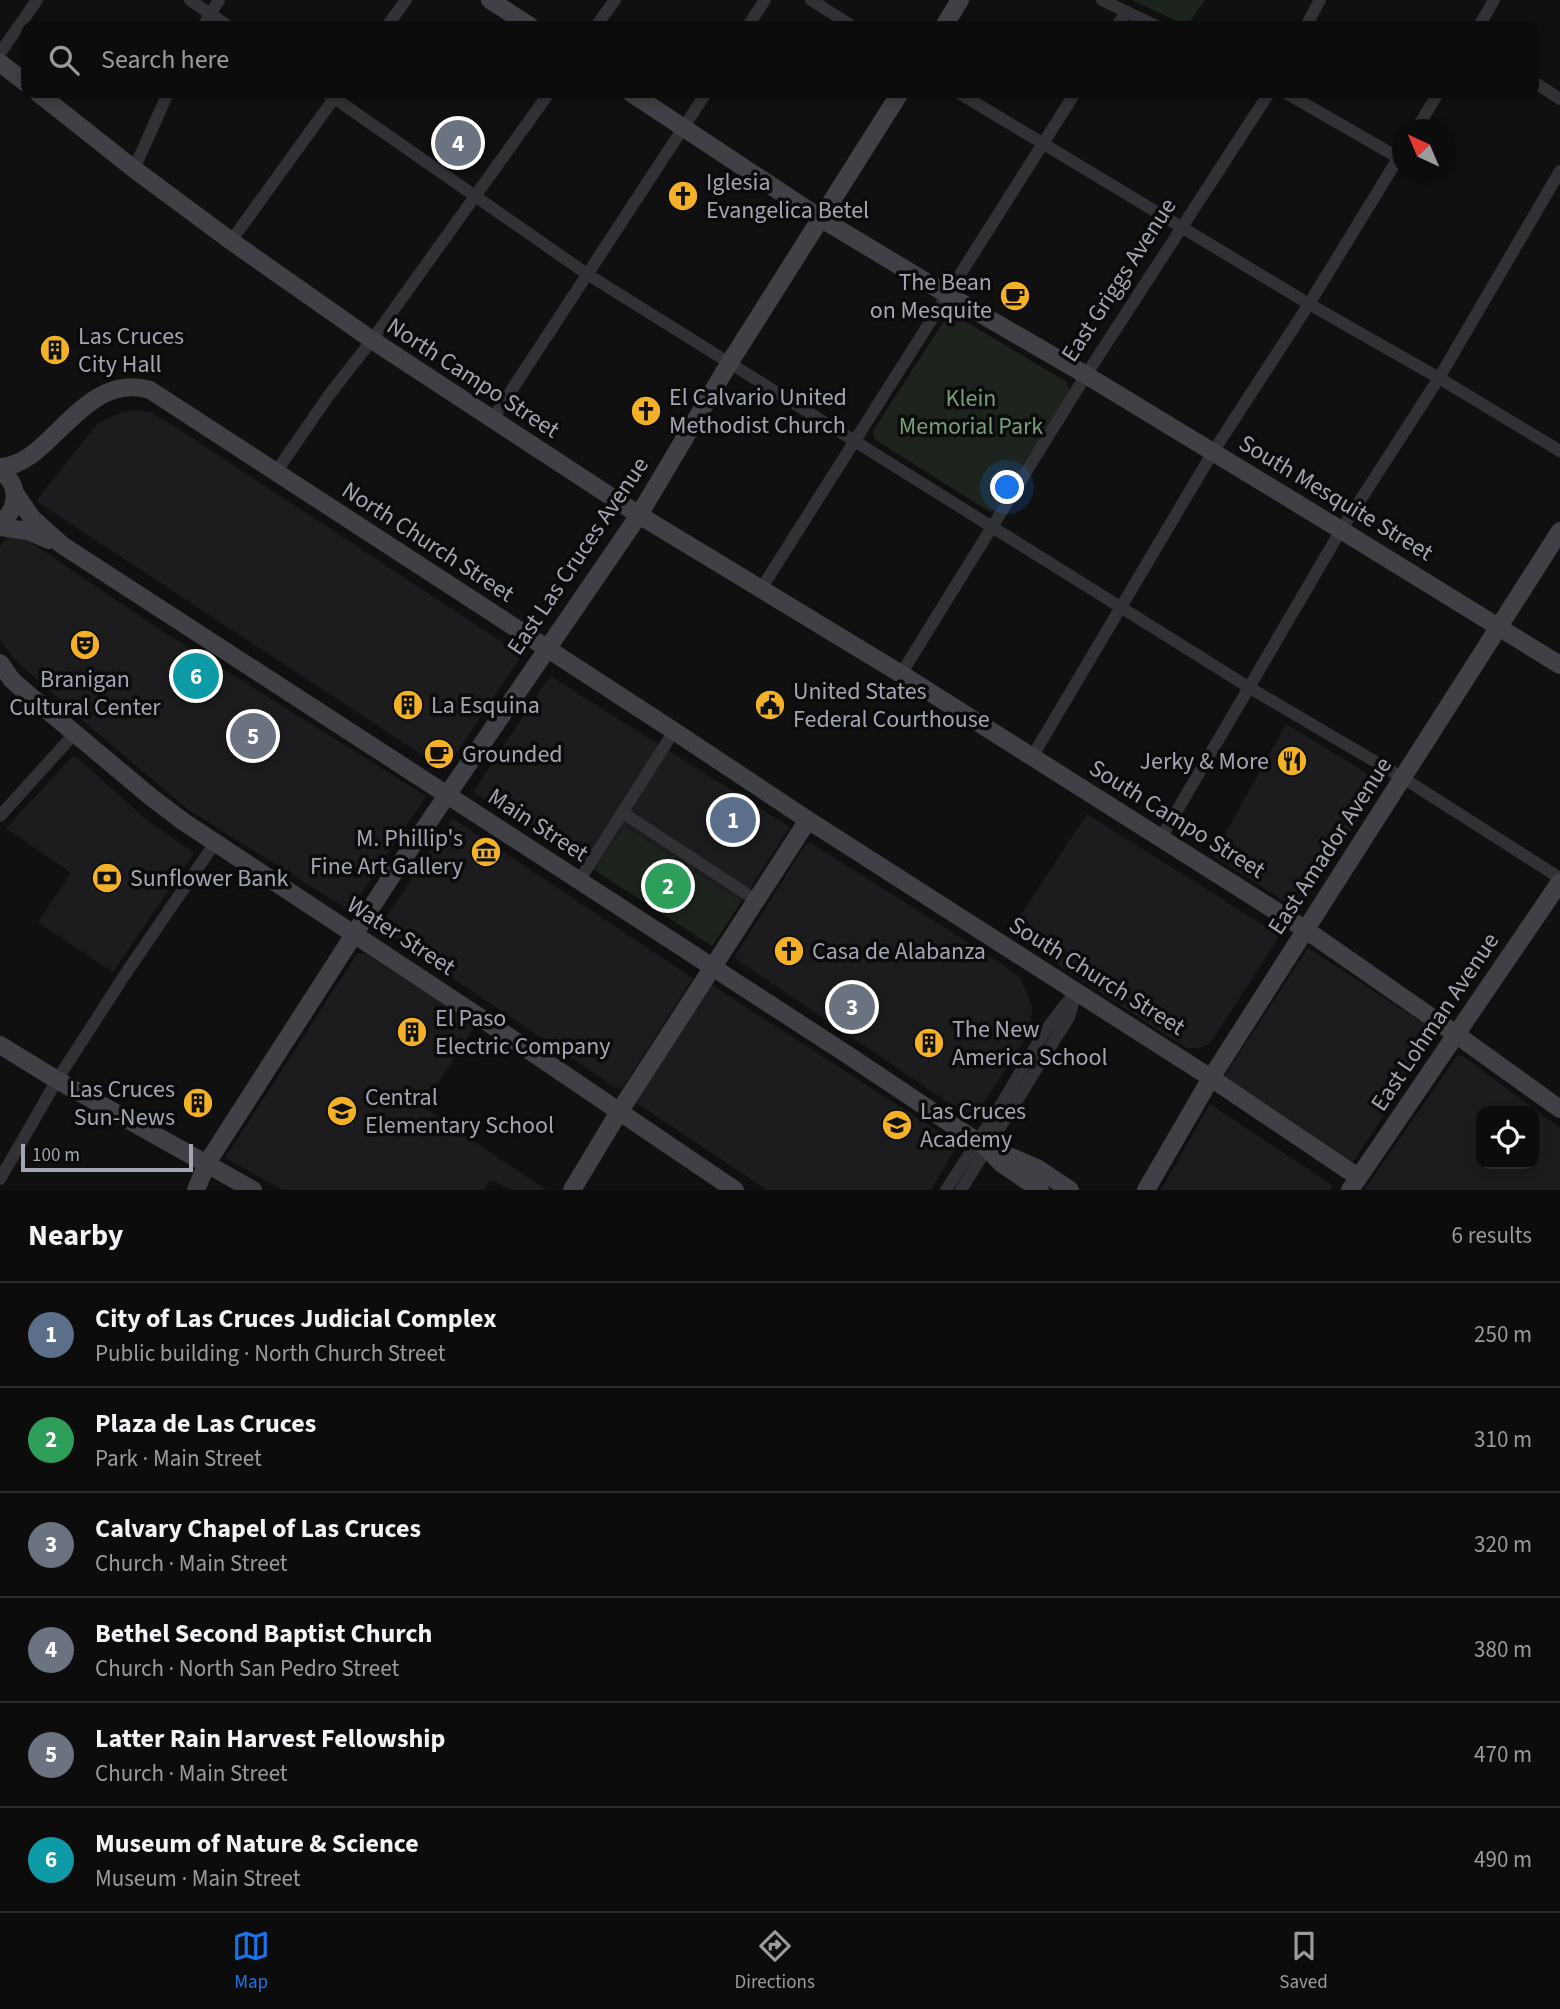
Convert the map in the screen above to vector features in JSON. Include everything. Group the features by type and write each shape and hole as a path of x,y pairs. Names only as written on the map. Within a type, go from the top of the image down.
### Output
{"street":[{"path":"22,21 37,0"},
{"path":"190,0 220,21"},
{"path":"206,21 219,0"},
{"path":"391,21 406,0"},
{"path":"490,0 522,21"},
{"path":"600,21 615,0"},
{"path":"751,21 765,0"},
{"path":"811,0 844,21"},
{"path":"947,21 960,0"},
{"path":"1102,0 1145,21"},
{"path":"1309,21 1320,0"},
{"path":"1482,21 1494,0"},
{"path":"1120,21 1126,12"},
{"path":"0,53 21,23"},
{"path":"0,63 21,79"},
{"path":"1539,85 1560,99"},
{"name":"North Campo Street","path":"44,98 231,241 372,340 639,515 901,674"},
{"path":"134,169 166,98"},
{"path":"231,241 331,98"},
{"path":"337,98 587,274 1250,688 1403,778 1560,880"},
{"path":"276,472 545,98"},
{"name":"South Mesquite Street","path":"639,98 820,218 1086,375 1560,665"},
{"path":"492,420 703,98"},
{"name":"East Las Cruces Avenue","path":"196,1190 207,1163 354,935 447,794 639,515 730,362 897,98"},
{"path":"966,98 1560,451"},
{"path":"761,589 1072,98"},
{"name":"East Griggs Avenue","path":"901,674 1086,375 1266,98"},
{"path":"1295,98 1392,150"},
{"path":"1423,119 1435,98"},
{"path":"1032,757 1213,452 1392,170"},
{"path":"1161,838 1341,530 1439,378 1560,172"},
{"name":"North Church Street","path":"0,469 21,463 69,419 101,397 118,389 140,387 150,390 808,820"},
{"name":"North Church Street","path":"0,525 13,510 14,491 19,480 31,465 88,413 117,398 161,399"},
{"name":"Main Street","path":"0,469 12,482 14,491 32,518 62,545 848,1055 982,1145"},
{"name":"Main Street","path":"0,525 28,531 62,545"},
{"name":"East Amador Avenue","path":"1146,1190 1211,1078 1560,531"},
{"name":"Water Street","path":"0,663 12,680 151,797 215,843 735,1190"},
{"name":"South Campo Street","path":"901,674 1306,930 1560,1109"},
{"path":"579,881 674,731"},
{"path":"0,816 75,733"},
{"path":"623,813 756,900"},
{"path":"572,1190 618,1112 808,820"},
{"name":"South Church Street","path":"808,820 1211,1078 1354,1184"},
{"path":"0,1179 57,1080 215,843"},
{"name":"East Lohman Avenue","path":"1354,1184 1560,880"},
{"path":"946,1190 982,1145 1069,1017 1076,992"},
{"path":"0,1045 253,1190"},
{"path":"961,1190 982,1145"},
{"path":"982,1145 1001,1163 1040,1190"},
{"path":"982,1145 1037,1168 1070,1190"}],"shaded area":[{"path":"134,410 150,412 174,426 522,655 445,770 36,501 97,424 117,414"},
{"path":"18,534 164,632 426,796 350,911 186,808 13,658 0,639 0,546 8,538"},
{"path":"550,676 790,827 712,946 473,792"},
{"path":"1286,724 1375,778 1381,785 1299,908 1213,856"},
{"path":"74,755 148,821 194,853 113,972 38,922 71,873 6,828"},
{"path":"1087,814 1276,933 1277,940 1207,1045 1186,1048 1009,933"},
{"path":"452,818 693,978 623,1087 614,1087 379,928"},
{"path":"811,843 1019,977 1032,1007 1031,1022 1024,1041 973,1119 734,958 805,845"},
{"path":"1308,948 1438,1033 1352,1163 1223,1078"},
{"name":"Central Elementary School","path":"364,953 476,1024 423,1107 546,1190 512,1190 490,1180 483,1190 283,1190 225,1158 357,954"},
{"path":"712,985 958,1144 931,1190 767,1190 635,1102"},
{"path":"1457,1056 1463,1056 1530,1106 1476,1106 1476,1169 1539,1169 1539,1112 1560,1128 1560,1190 1364,1190"},
{"path":"1210,1104 1329,1183 1331,1190 1161,1190"}],"green space":[{"path":"1132,0 1205,0 1190,21 1176,21"},
{"name":"Klein Memorial Park","path":"947,316 956,316 1067,382 1069,391 995,510 990,512 874,439 873,431"},
{"path":"627,829 741,902 712,946 595,870 618,835"}],"place":[{"name":"Bethel Second Baptist Church","path":"458,143"},
{"name":"Iglesia Evangelica Betel","path":"683,196"},
{"name":"The Bean on Mesquite","path":"1015,296"},
{"name":"Las Cruces City Hall","path":"55,350"},
{"name":"El Calvario United Methodist Church","path":"646,411"},
{"name":"Branigan Cultural Center","path":"85,645"},
{"name":"Museum of Nature & Science","path":"196,676"},
{"name":"La Esquina","path":"408,705"},
{"name":"United States Federal Courthouse","path":"770,705"},
{"name":"Latter Rain Harvest Fellowship","path":"253,736"},
{"name":"Grounded","path":"439,754"},
{"name":"Jerky & More","path":"1292,761"},
{"name":"City of Las Cruces Judicial Complex","path":"733,820"},
{"name":"M. Phillip's Fine Art Gallery","path":"486,852"},
{"name":"Sunflower Bank","path":"107,878"},
{"name":"Plaza de Las Cruces","path":"668,886"},
{"name":"Casa de Alabanza","path":"789,951"},
{"name":"Calvary Chapel of Las Cruces","path":"852,1007"},
{"name":"El Paso Electric Company","path":"412,1032"},
{"name":"The New America School","path":"929,1043"},
{"name":"Las Cruces Sun-News","path":"198,1103"},
{"name":"Central Elementary School","path":"342,1111"},
{"name":"Las Cruces Academy","path":"897,1125"}]}
